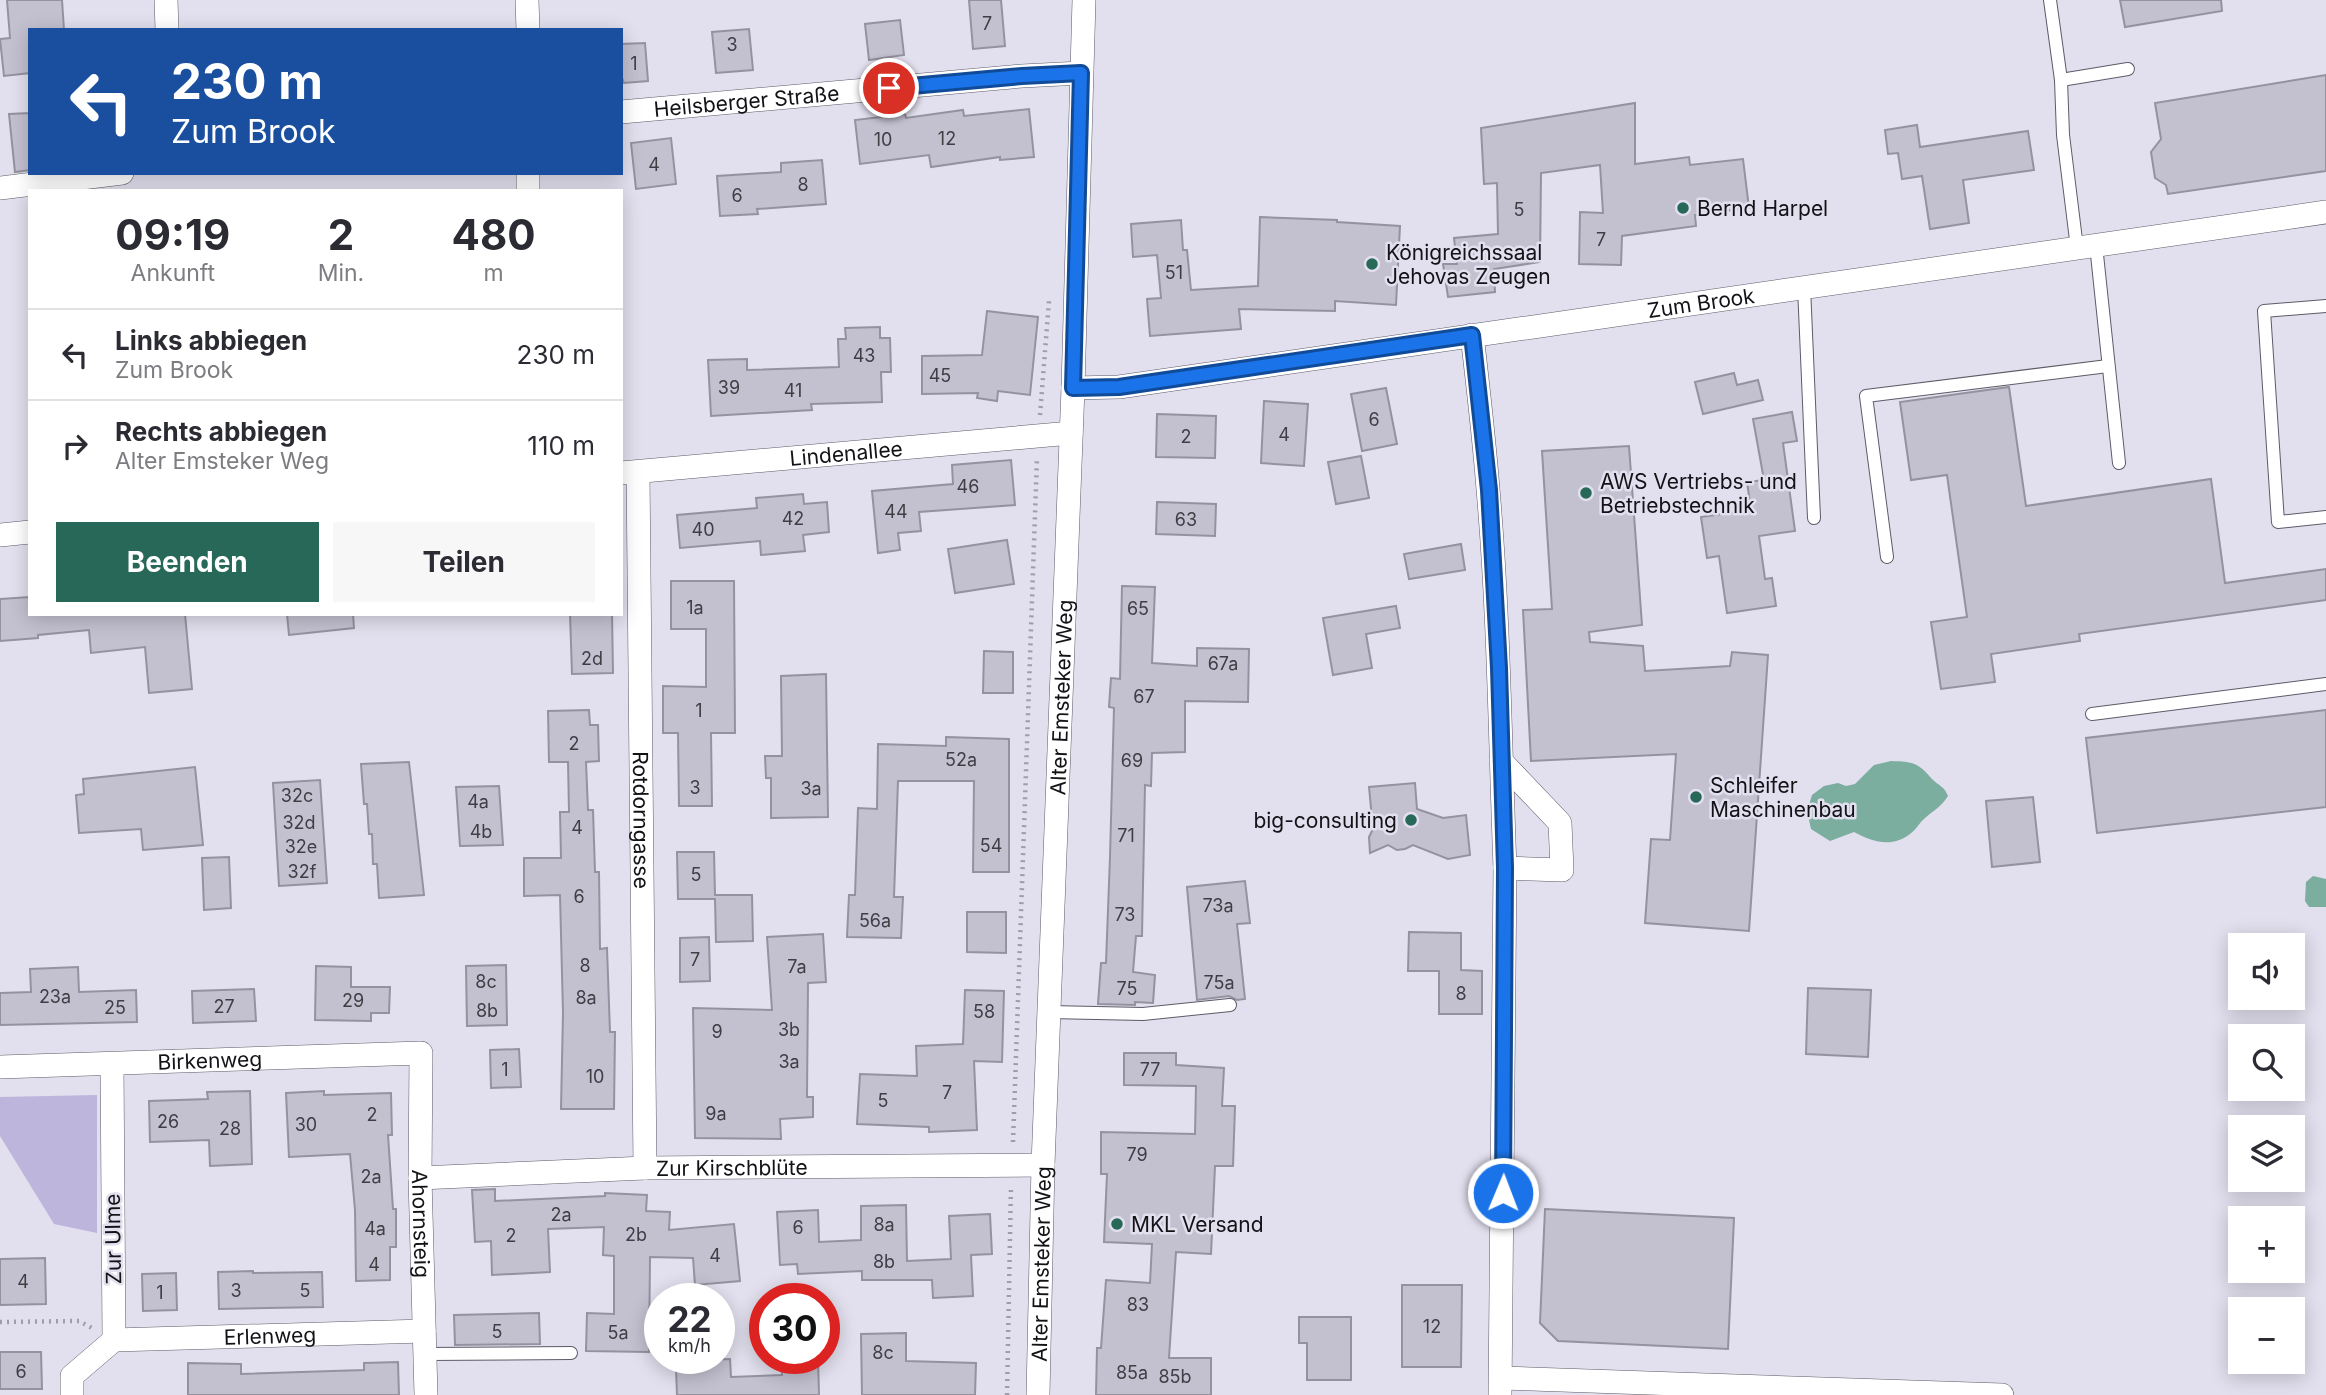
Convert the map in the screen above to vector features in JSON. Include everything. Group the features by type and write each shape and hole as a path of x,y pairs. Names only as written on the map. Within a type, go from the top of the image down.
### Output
{"street":[{"path":"166,0 167,28"},
{"path":"527,0 528,28"},
{"name":"Alter Emsteker Weg","path":"1038,1395 1043,1165 1073,388 1084,0"},
{"name":"Heilsberger Straße","path":"623,112 1081,73"},
{"path":"0,188 106,175"},
{"name":"Zum Brook","path":"1073,388 1119,387 2326,212"},
{"path":"1472,335 1489,490 1499,668 1505,868 1501,1386 2002,1395"},
{"name":"Lindenallee","path":"630,472 1071,433"},
{"name":"Rotdorngasse","path":"630,472 645,1168"},
{"path":"0,535 28,532"},
{"path":"1501,761 1560,823 1562,870 1505,868"},
{"name":"Birkenweg","path":"0,1067 421,1053"},
{"name":"Ahornsteig","path":"421,1053 420,1178 426,1395"},
{"name":"Zur Ulme","path":"112,1064 114,1340"},
{"name":"Zur Kirschblüte","path":"420,1178 645,1168 1043,1165"},
{"path":"72,1395 72,1376 114,1340"},
{"name":"Erlenweg","path":"114,1340 425,1343"}],"lane":[{"path":"2050,0 2061,80 2063,135 2109,366 2119,463"},
{"path":"2061,80 2128,69"},
{"path":"1804,287 1814,518"},
{"path":"2326,306 2264,311 2278,522 2326,517"},
{"path":"1888,557 1866,396 2109,366"},
{"path":"2092,713 2326,684"},
{"path":"1049,1012 1143,1014 1230,1005"},
{"path":"425,1343 571,1353"}],"path":[{"path":"1007,1395 1012,1166 1038,437 1050,289"},
{"path":"0,1322 79,1321 114,1340"}],"shaded area":[{"path":"1891,761 1918,766 1943,788 1948,796 1912,832 1889,842 1875,841 1854,832 1830,841 1811,829 1807,811 1812,795 1824,786 1855,784 1874,765"},
{"path":"2313,876 2326,879 2326,907 2309,907 2305,901 2306,882"},
{"path":"97,1095 97,1233 54,1224 0,1136 0,1097"}],"building":[{"path":"7,0 62,0 64,28 28,28 28,73 4,76 0,39 10,38"},
{"path":"969,0 1001,0 1005,46 973,49"},
{"path":"2120,0 2221,0 2222,11 2125,27"},
{"path":"900,20 904,55 869,60 865,24"},
{"path":"749,29 753,70 716,73 712,32"},
{"path":"645,43 648,81 624,83 623,44"},
{"path":"2326,75 2326,171 2168,194 2166,185 2155,178 2151,152 2161,139 2155,103"},
{"path":"1635,103 1635,164 1689,157 1690,165 1743,159 1749,208 1695,215 1696,226 1622,236 1621,265 1579,264 1580,212 1603,213 1600,165 1541,173 1540,262 1494,269 1495,292 1448,297 1443,264 1457,264 1454,238 1498,234 1497,183 1484,184 1481,128"},
{"path":"1029,109 1034,157 1000,160 1000,157 931,167 929,155 860,164 855,120 905,114 906,118 963,110 964,116"},
{"path":"28,113 28,170 15,172 9,114"},
{"path":"1917,125 1920,147 2028,131 2034,170 1963,180 1969,223 1930,229 1922,176 1902,179 1898,153 1888,154 1885,130"},
{"path":"671,138 676,184 636,189 631,143"},
{"path":"822,160 826,204 757,209 758,214 720,216 717,176 781,172 781,163"},
{"path":"1260,217 1400,226 1396,305 1335,301 1335,311 1239,309 1241,329 1150,336 1147,299 1161,298 1157,255 1133,257 1131,224 1181,220 1183,250 1187,250 1191,290 1258,286"},
{"path":"987,311 1038,317 1030,395 998,391 997,401 977,398 978,393 922,394 922,356 982,355"},
{"path":"880,327 880,338 890,338 891,372 881,372 882,402 811,404 812,410 711,416 708,360 747,359 747,370 839,367 838,339 846,339 845,328"},
{"path":"1734,373 1737,385 1758,380 1763,400 1703,414 1695,382"},
{"path":"2009,387 2026,506 2211,479 2225,583 2326,569 2326,600 2079,634 2080,641 1991,654 1995,682 1941,689 1931,622 1967,617 1947,475 1911,480 1900,402"},
{"path":"1386,388 1397,444 1362,451 1351,394"},
{"path":"1264,401 1308,404 1304,466 1261,463"},
{"path":"1792,412 1797,441 1783,443 1795,531 1759,536 1765,579 1772,578 1776,606 1727,613 1719,556 1707,558 1701,517 1751,510 1747,482 1764,480 1753,419"},
{"path":"1157,414 1216,416 1215,458 1156,457"},
{"path":"1629,446 1642,625 1589,632 1590,642 1643,646 1645,671 1730,666 1732,652 1768,655 1749,931 1645,923 1651,839 1670,840 1676,754 1531,761 1523,610 1552,609 1542,451"},
{"path":"1361,456 1369,498 1336,504 1328,462"},
{"path":"1011,460 1015,505 919,512 921,531 898,533 900,550 878,553 872,491 953,484 952,465"},
{"path":"803,494 804,504 827,502 829,532 803,535 805,551 761,555 760,541 680,548 677,515 757,508 756,498"},
{"path":"1157,502 1216,504 1215,536 1156,534"},
{"path":"1007,540 1014,584 955,593 948,549"},
{"path":"1461,544 1465,570 1409,579 1404,554"},
{"path":"671,581 734,581 735,733 711,733 712,806 679,806 678,733 663,733 663,686 706,687 706,629 671,629"},
{"path":"1122,586 1155,587 1152,663 1197,666 1197,648 1249,649 1248,702 1185,701 1185,752 1152,753 1151,786 1145,785 1142,936 1136,936 1133,972 1155,975 1153,1003 1135,1002 1135,1005 1098,1004 1101,963 1106,963 1110,857 1114,708 1109,707 1111,678 1120,679"},
{"path":"28,597 28,616 185,616 192,689 149,693 145,647 91,653 89,630 0,641 0,599"},
{"path":"1396,606 1400,628 1366,634 1372,668 1333,675 1323,618"},
{"path":"287,616 353,616 354,628 289,635"},
{"path":"570,616 612,616 613,673 572,674"},
{"path":"984,651 1013,652 1013,693 983,693"},
{"path":"826,674 828,817 771,818 771,778 766,778 765,756 782,756 781,676"},
{"path":"589,710 590,725 598,725 599,761 586,762 588,810 593,810 595,872 599,872 600,949 607,948 610,1032 615,1032 614,1109 561,1109 563,1013 560,895 524,896 524,858 561,858 560,812 569,812 568,762 549,762 548,711"},
{"path":"2326,710 2326,807 2097,833 2086,738"},
{"path":"946,737 1009,739 1009,872 973,872 974,781 898,781 894,897 903,897 901,938 847,937 849,895 855,895 858,808 877,809 878,744 946,746"},
{"path":"409,762 424,895 379,898 377,864 373,864 372,834 369,834 367,804 364,804 361,764"},
{"path":"195,767 203,845 143,850 141,829 79,833 76,795 84,794 83,779"},
{"path":"320,780 327,883 279,886 273,783"},
{"path":"1415,783 1417,809 1443,818 1466,815 1470,855 1448,859 1413,845 1397,850 1388,845 1370,853 1369,837 1373,829 1369,787"},
{"path":"499,786 503,845 460,846 456,787"},
{"path":"2033,797 2040,862 1992,867 1986,801"},
{"path":"677,852 714,852 715,895 752,895 753,941 716,942 715,899 678,899"},
{"path":"229,857 231,908 204,910 202,858"},
{"path":"1245,881 1250,923 1237,924 1245,999 1237,1000 1229,996 1197,1000 1187,887"},
{"path":"967,912 1006,912 1006,953 967,952"},
{"path":"1409,932 1461,933 1461,970 1482,971 1482,1014 1439,1014 1439,971 1408,971"},
{"path":"823,934 826,982 808,983 807,1097 813,1097 813,1117 780,1119 781,1139 695,1138 693,1008 772,1010 767,937"},
{"path":"709,937 710,981 680,982 680,938"},
{"path":"506,965 507,1025 467,1026 466,966"},
{"path":"316,966 351,967 351,987 390,987 389,1013 371,1013 371,1021 315,1020"},
{"path":"78,967 79,992 136,990 137,1022 0,1025 0,993 31,992 30,969"},
{"path":"1808,988 1871,990 1868,1057 1806,1054"},
{"path":"254,989 256,1021 193,1023 192,991"},
{"path":"965,990 1004,991 1002,1062 974,1061 977,1130 929,1132 929,1127 857,1124 860,1074 917,1076 916,1046 963,1044"},
{"path":"519,1049 521,1087 491,1088 490,1050"},
{"path":"1124,1053 1176,1053 1176,1065 1224,1068 1222,1106 1235,1106 1233,1166 1215,1166 1211,1254 1176,1252 1169,1358 1211,1358 1211,1395 1096,1395 1097,1348 1101,1348 1106,1280 1150,1283 1152,1244 1104,1242 1107,1174 1101,1174 1101,1132 1195,1134 1196,1086 1124,1085"},
{"path":"250,1091 252,1164 210,1166 209,1140 150,1142 149,1101 208,1099 207,1092"},
{"path":"324,1091 324,1095 391,1093 392,1135 388,1135 393,1209 396,1209 396,1247 390,1247 390,1280 356,1281 355,1210 350,1154 289,1157 286,1093"},
{"path":"495,1189 495,1201 605,1196 605,1193 647,1195 646,1211 670,1212 669,1230 734,1224 740,1281 695,1283 693,1258 650,1257 650,1283 644,1283 644,1352 586,1351 587,1313 614,1314 614,1256 603,1255 604,1227 548,1229 550,1272 492,1275 491,1241 475,1242 472,1190"},
{"path":"906,1205 907,1261 951,1259 949,1216 990,1214 992,1254 971,1255 973,1296 933,1298 932,1280 862,1280 862,1271 798,1274 797,1264 780,1265 777,1212 818,1210 819,1242 861,1240 861,1206"},
{"path":"1545,1209 1734,1218 1728,1349 1558,1341 1540,1323"},
{"path":"45,1258 46,1304 0,1305 0,1259"},
{"path":"218,1272 322,1272 323,1307 219,1309"},
{"path":"176,1273 177,1310 143,1311 142,1274"},
{"path":"1402,1285 1462,1285 1461,1367 1402,1367"},
{"path":"539,1313 540,1344 455,1345 454,1315"},
{"path":"1299,1317 1351,1317 1351,1380 1307,1380 1307,1343 1299,1343"},
{"path":"906,1333 906,1361 976,1363 975,1395 862,1395 861,1334"},
{"path":"0,1352 41,1352 42,1389 0,1389"},
{"path":"398,1362 399,1395 188,1395 188,1363 241,1364 241,1374 364,1370 364,1363"},
{"path":"676,1374 731,1374 731,1377 818,1374 819,1395 677,1395"}],"place":[{"name":"Bernd Harpel","path":"1683,208"},
{"name":"Königreichssaal Jehovas Zeugen","path":"1372,264"},
{"name":"AWS Vertriebs- und Betriebstechnik","path":"1586,493"},
{"name":"Schleifer Maschinenbau","path":"1696,797"},
{"name":"big-consulting","path":"1411,820"},
{"name":"MKL Versand","path":"1117,1224"}],"route":[{"path":"889,88 1081,73 1073,388 1119,387 1472,335 1489,490 1499,668 1505,868 1503,1193"}]}
